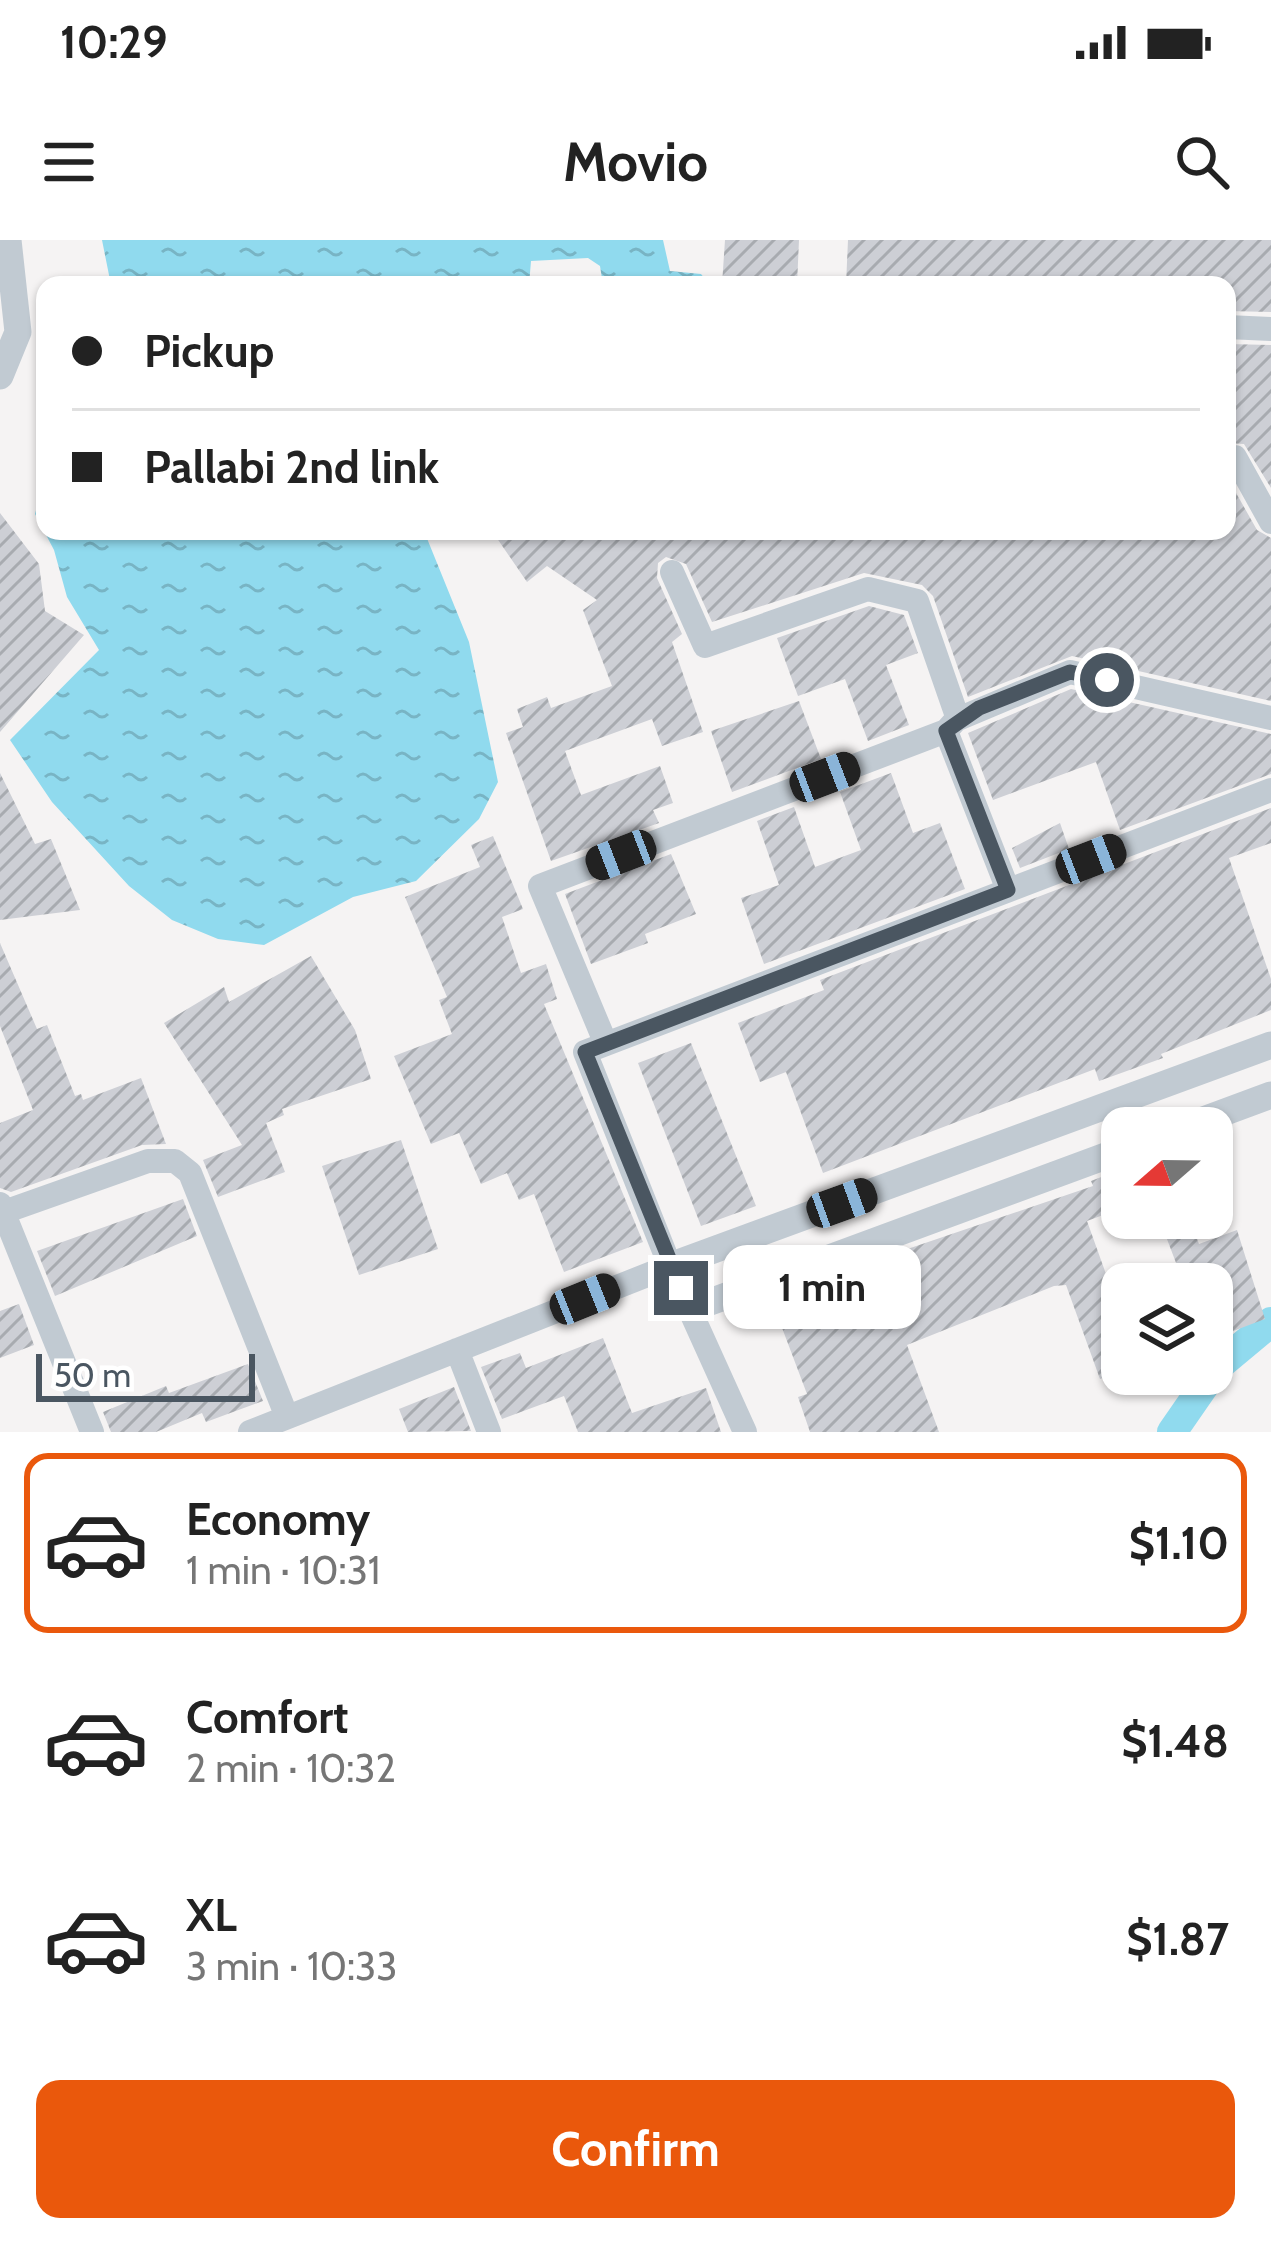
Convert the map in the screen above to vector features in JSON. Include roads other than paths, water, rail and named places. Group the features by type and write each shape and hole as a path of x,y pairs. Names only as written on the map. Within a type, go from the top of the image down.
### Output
{"street":[{"path":"0,376 18,332 8,240"},
{"path":"1236,327 1271,329"},
{"path":"1236,459 1271,522"},
{"path":"672,572 705,646 868,589 917,601 952,725 1008,890"},
{"path":"606,1044 540,886 952,725 1070,672 1271,718"},
{"path":"745,1432 670,1266 585,1052 1271,790"},
{"path":"92,1432 2,1208 148,1161 175,1161 190,1173 271,1426 670,1266 1271,1045"},
{"path":"1233,1109 1271,1095"},
{"path":"691,1310 1101,1158"},
{"path":"457,1350 489,1432"}],"water":[{"path":"102,240 663,240 670,271 703,276 602,276 600,266 588,258 531,261 530,276 109,276"},
{"path":"49,540 428,540 469,642 498,782 479,819 416,881 353,897 264,945 218,939 172,920 129,886 52,802 10,740 99,650 67,597"}],"waterway":[{"path":"1172,1432 1217,1367 1271,1322"}]}
